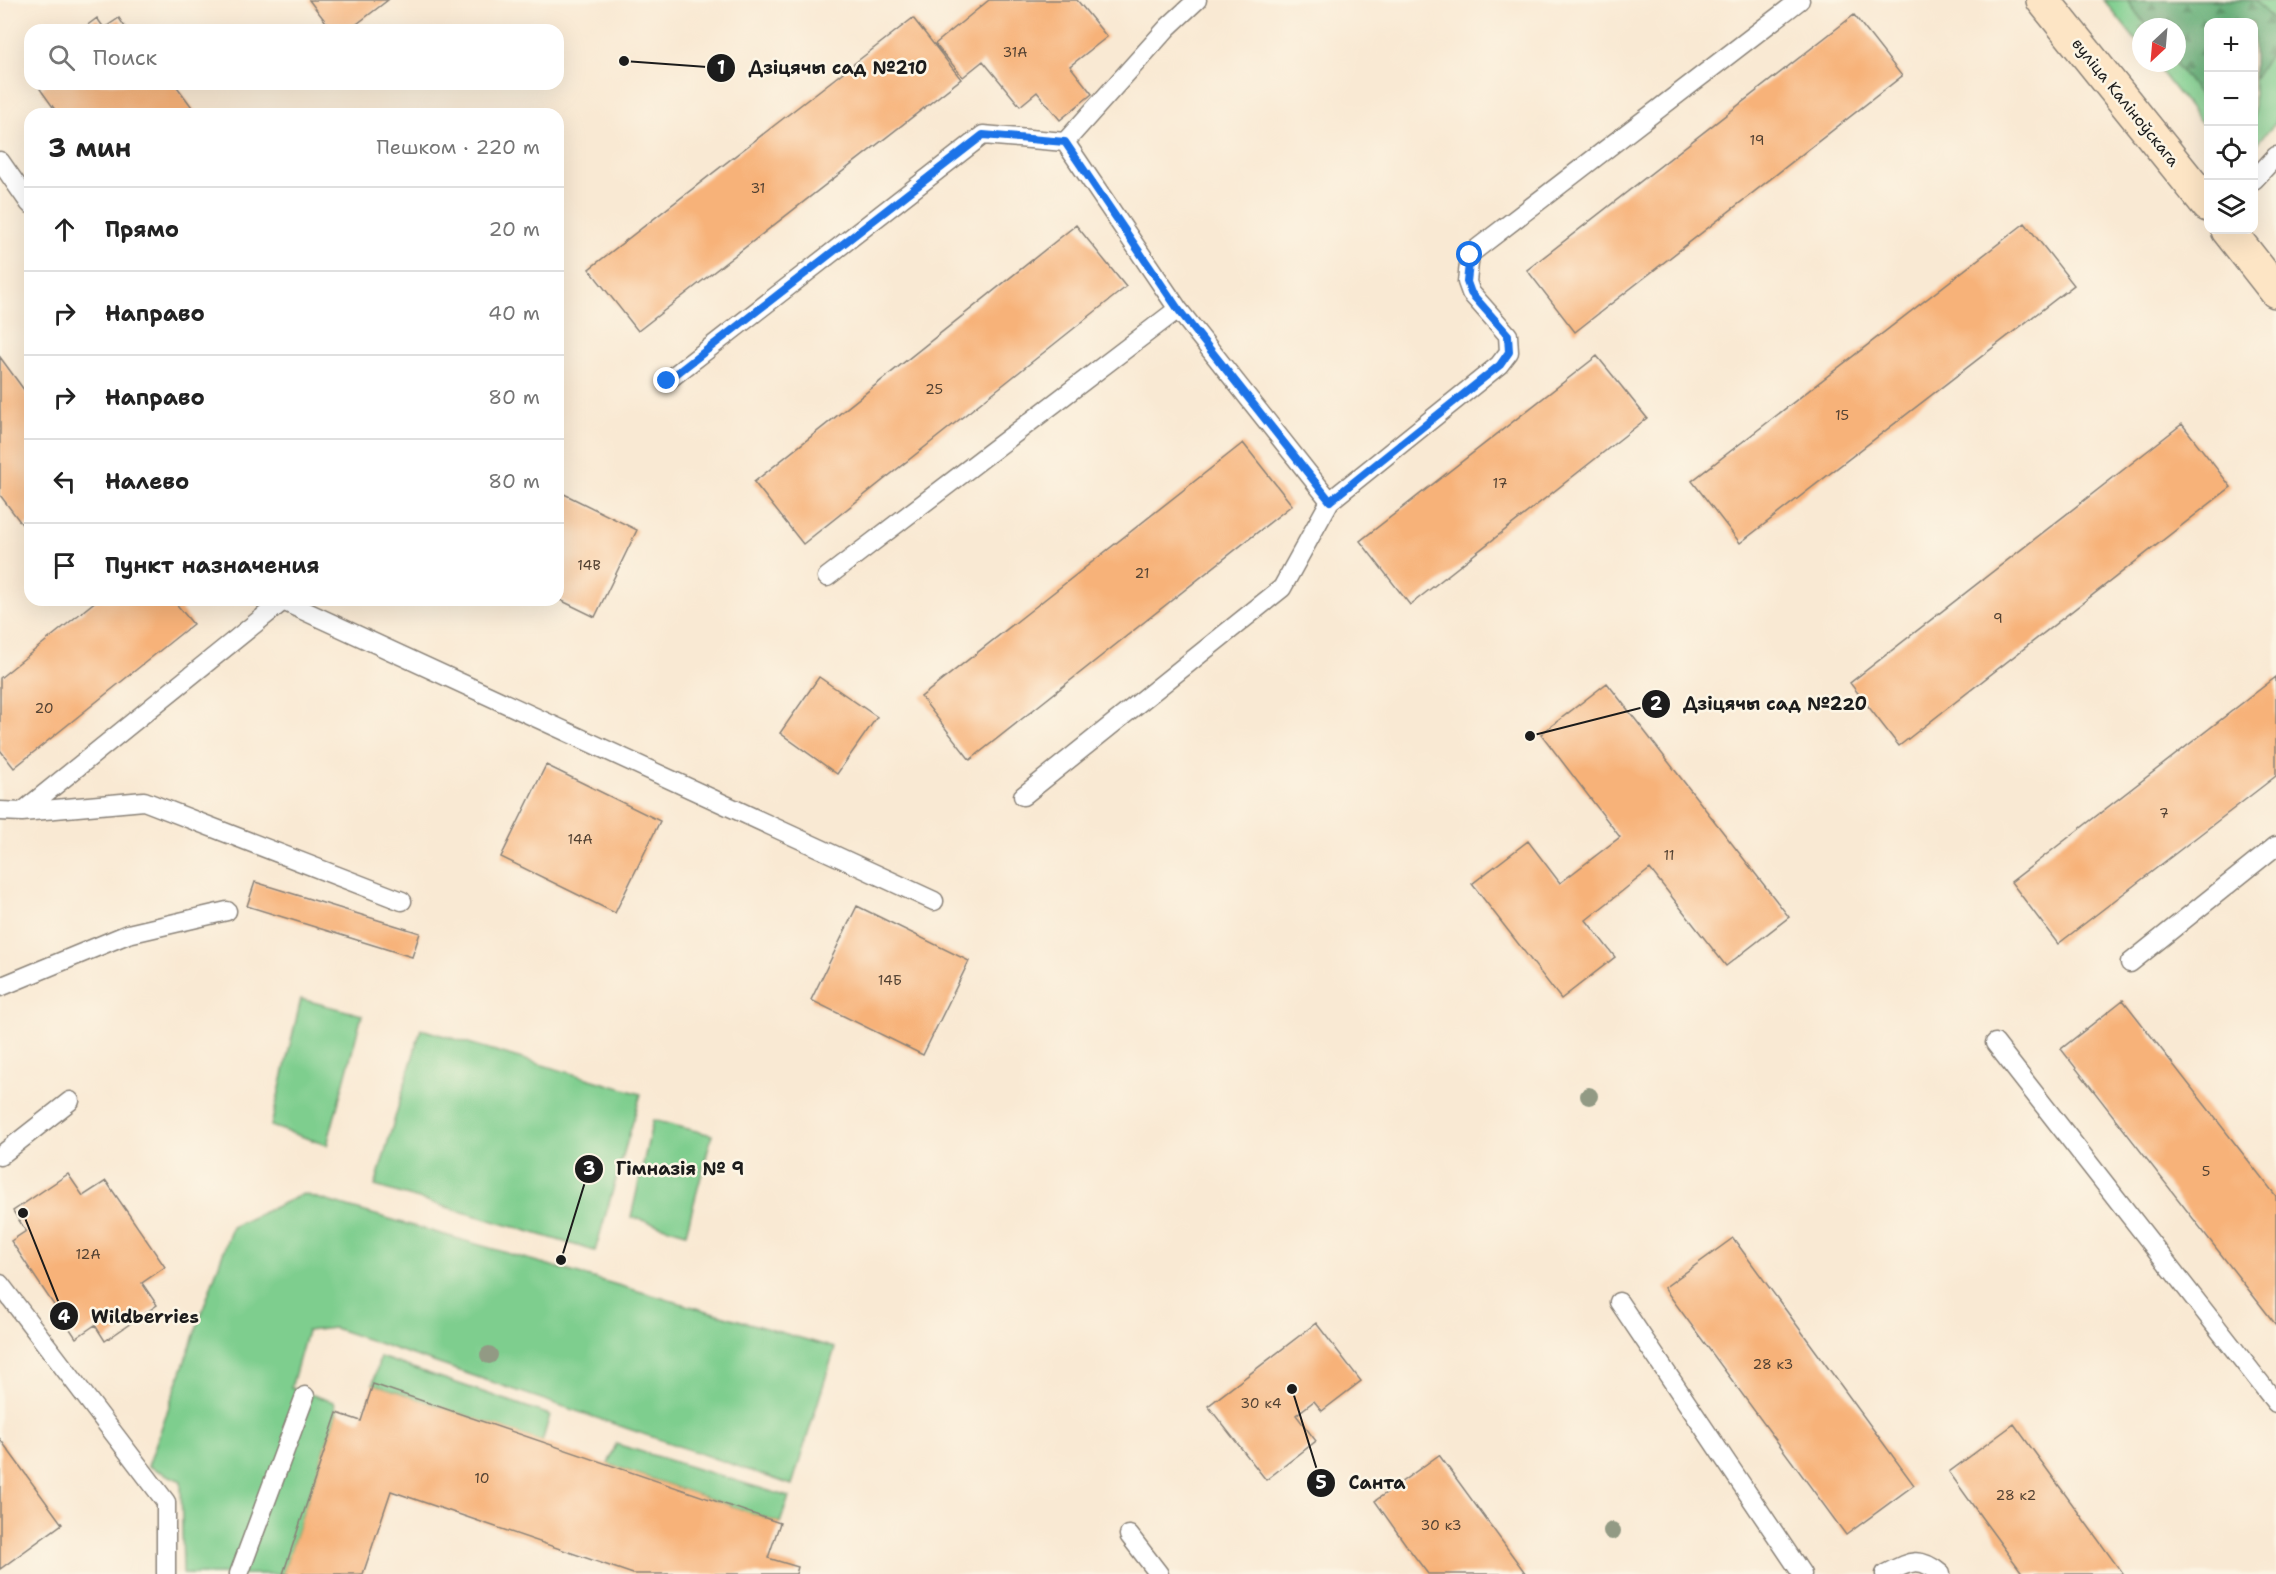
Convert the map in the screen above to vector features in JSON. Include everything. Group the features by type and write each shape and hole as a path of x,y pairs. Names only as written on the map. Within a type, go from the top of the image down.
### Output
{"main road":[{"name":"вуліца Каліноўскага","path":"2043,0 2204,200"},
{"path":"2231,234 2276,291"}],"lane":[{"path":"1065,142 1168,27 1197,0"},
{"path":"1023,796 1282,588 1330,501 1500,365 1509,352 1508,335 1471,293 1467,282 1470,255 1795,2"},
{"path":"667,381 983,135 1065,142"},
{"path":"1065,142 1178,309 1330,501"},
{"path":"2258,175 2276,156"},
{"path":"0,161 24,195"},
{"path":"827,577 1178,309"},
{"path":"22,812 275,606"},
{"path":"295,606 934,901"},
{"path":"0,811 22,812 144,801 402,901"},
{"path":"2130,963 2276,846"},
{"path":"0,987 128,934 227,911"},
{"path":"1995,1043 2276,1403"},
{"path":"0,1156 70,1101"},
{"path":"0,1284 166,1502 166,1574"},
{"path":"1619,1302 1802,1574"},
{"path":"240,1574 305,1396"},
{"path":"1129,1535 1159,1574"},
{"path":"1885,1574 1909,1562 1929,1564 1941,1574"}],"green space":[{"path":"2104,0 2276,0 2276,123 2258,142 2258,18 2204,18 2204,126 2161,72 2186,72 2186,18 2132,18 2132,36"},
{"path":"2127,0 2255,0 2276,24 2276,45 2258,74 2258,18 2204,18 2204,101 2182,72 2186,72 2186,18 2140,18"},
{"path":"301,999 362,1015 327,1145 271,1126"},
{"path":"421,1029 641,1094 595,1251 375,1186"},
{"path":"653,1120 712,1135 686,1233 631,1217"},
{"path":"303,1194 835,1348 792,1485 334,1328 307,1331 291,1388 334,1402 337,1413 283,1574 183,1574 181,1481 148,1466 232,1227"},
{"path":"380,1357 550,1415 542,1442 373,1384"},
{"path":"616,1444 789,1497 780,1523 608,1464"}],"building":[{"path":"309,0 388,0 357,24 327,24"},
{"path":"989,0 1077,0 1107,37 1070,66 1092,94 1060,120 1037,92 1020,106 983,61 963,77 935,44"},
{"path":"1854,15 1902,76 1575,332 1527,270"},
{"path":"97,18 101,24 89,24"},
{"path":"119,18 123,24 110,24"},
{"path":"913,18 961,79 638,331 589,269"},
{"path":"41,90 179,90 193,108 54,108"},
{"path":"2025,223 2074,285 1740,543 1692,481"},
{"path":"1076,225 1126,287 803,544 754,482"},
{"path":"1597,356 1647,418 1410,605 1360,541"},
{"path":"0,357 24,390 24,527 0,495"},
{"path":"2182,424 2231,487 1899,746 1850,683"},
{"path":"1243,443 1292,505 970,760 921,697"},
{"path":"564,494 637,530 595,617 564,602"},
{"path":"90,606 178,606 193,624 14,768 0,750 0,678"},
{"path":"819,677 877,717 837,774 780,733"},
{"path":"2276,677 2276,776 2058,944 2011,882"},
{"path":"1607,683 1789,917 1726,966 1650,869 1586,920 1615,957 1561,999 1472,884 1528,841 1560,883 1620,837 1541,734"},
{"path":"546,765 660,821 615,913 501,857"},
{"path":"255,882 420,933 412,957 247,906"},
{"path":"857,906 969,961 923,1055 811,1000"},
{"path":"2123,1000 2276,1196 2276,1325 2061,1049"},
{"path":"68,1174 83,1196 106,1181 165,1267 142,1283 157,1305 105,1341 95,1325 76,1338 11,1241 26,1231 13,1211"},
{"path":"1733,1238 1914,1485 1846,1535 1664,1288"},
{"path":"1316,1323 1361,1381 1322,1411 1314,1401 1296,1415 1316,1441 1266,1480 1208,1406"},
{"path":"373,1384 780,1523 768,1558 798,1567 796,1574 633,1574 391,1491 363,1574 283,1574 337,1413 361,1421"},
{"path":"2014,1424 2123,1574 2023,1574 1982,1518 1949,1472"},
{"path":"0,1439 62,1524 0,1569"},
{"path":"1439,1455 1526,1574 1428,1574 1409,1549 1375,1501"}],"place":[{"name":"Дзіцячы сад №210","path":"624,61"},
{"name":"Дзіцячы сад №220","path":"1530,736"},
{"name":"Wildberries","path":"23,1213"},
{"name":"Гімназія № 9","path":"561,1260"},
{"name":"Санта","path":"1292,1389"}],"route":[{"path":"667,381 983,135 1065,142 1178,309 1330,501 1500,365 1509,352 1508,335 1471,293 1467,282 1470,255"}]}
